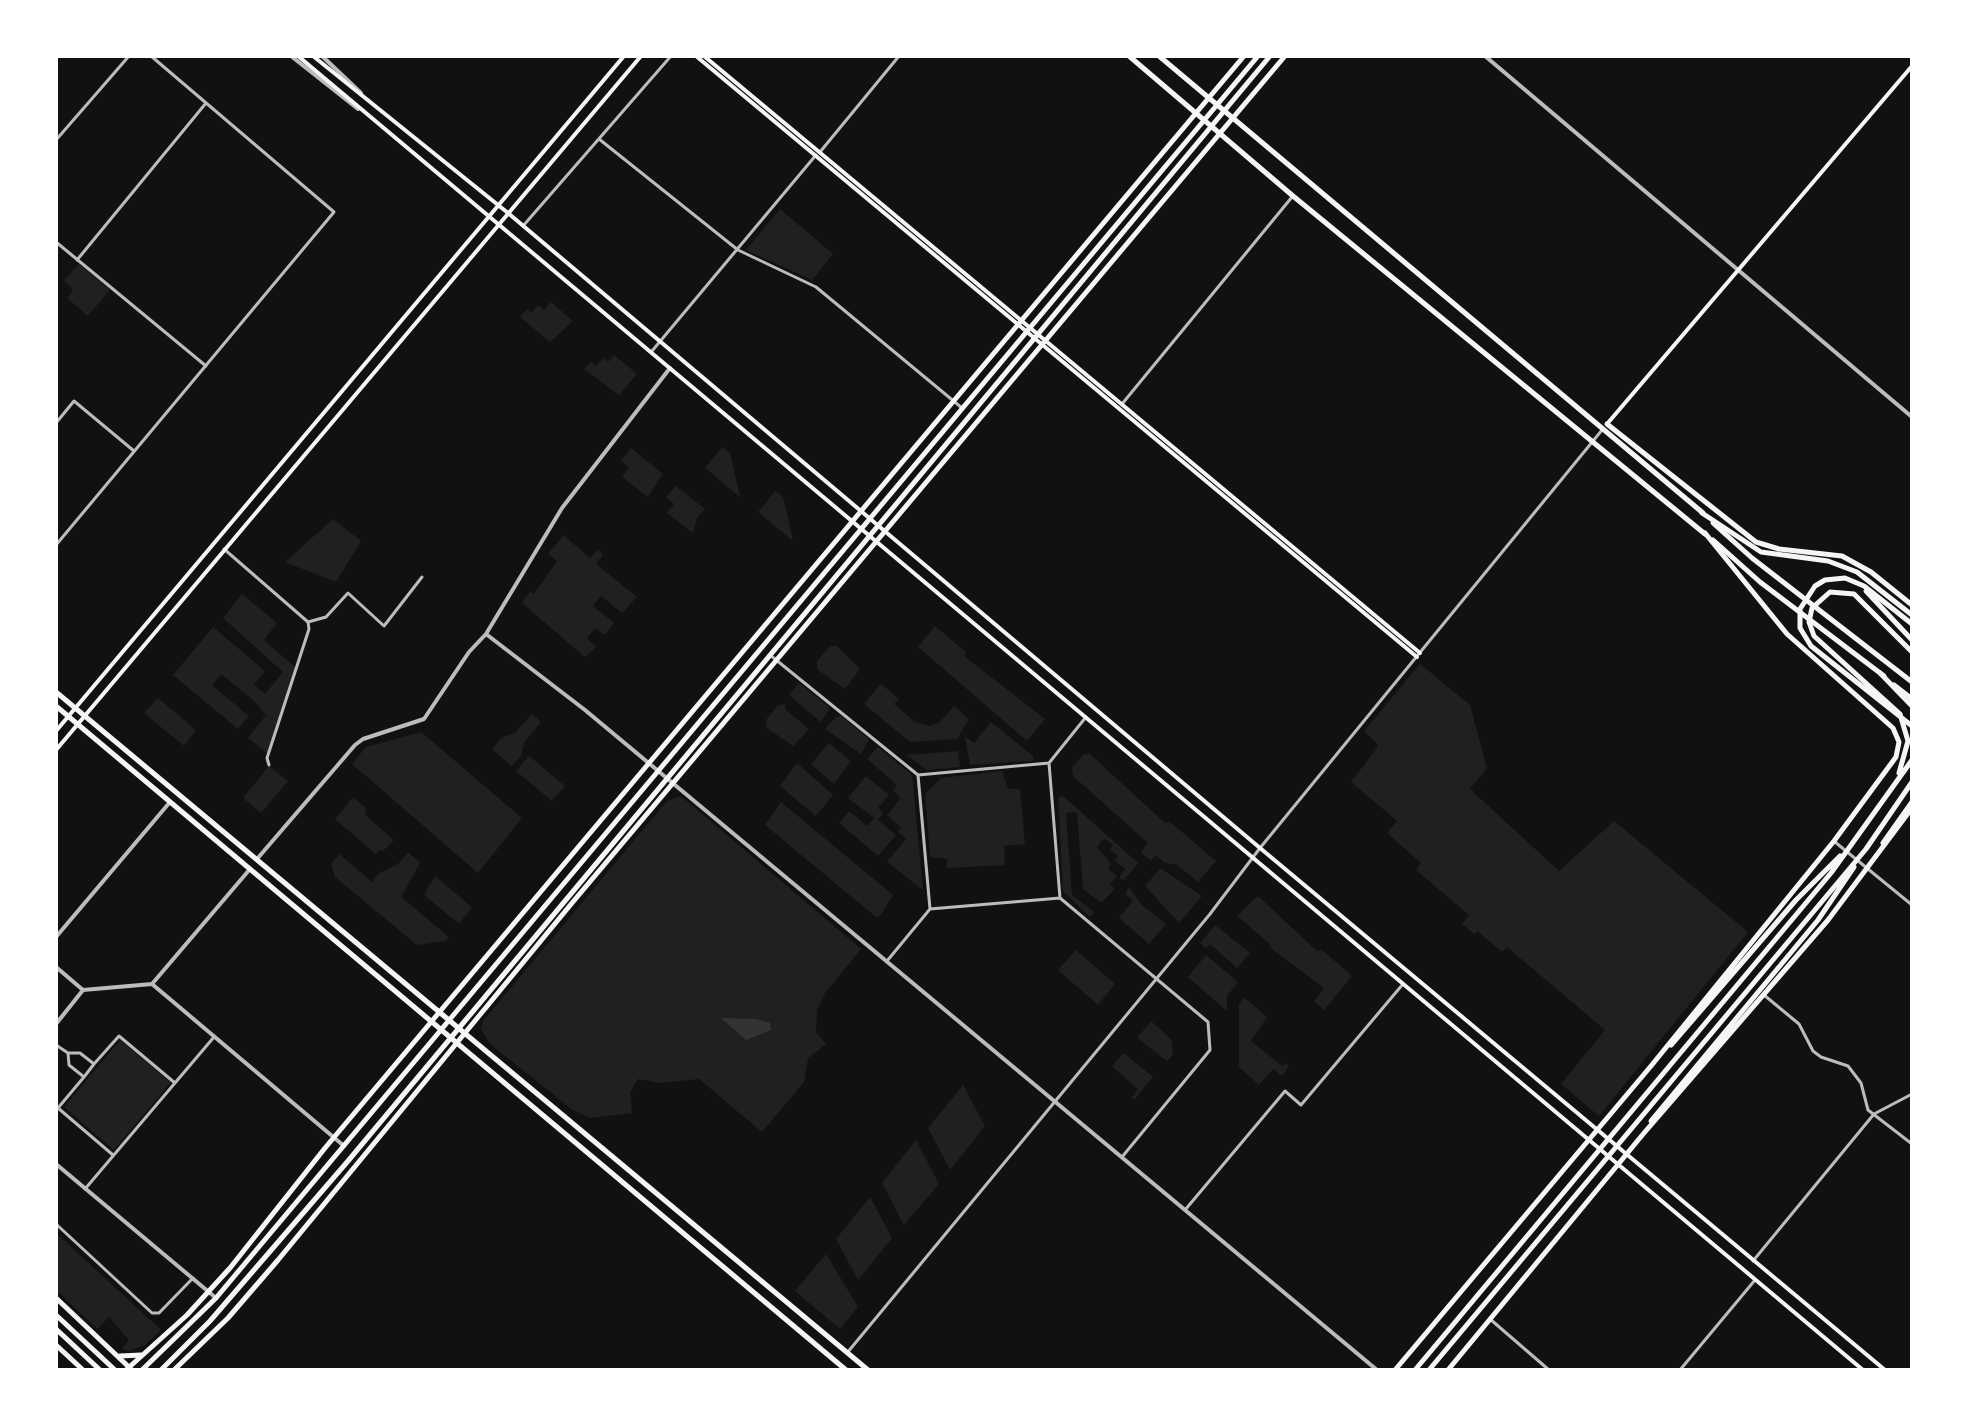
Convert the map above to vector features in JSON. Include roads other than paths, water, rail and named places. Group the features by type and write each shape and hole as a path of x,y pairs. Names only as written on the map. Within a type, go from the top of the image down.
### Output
{"main road":[{"path":"298,56 1863,1370"},
{"path":"313,56 499,205 659,344 1885,1370"},
{"path":"56,731 624,56"},
{"path":"56,750 641,56"},
{"path":"696,56 818,153"},
{"path":"704,56 1419,655"},
{"path":"1129,56 1293,196 1705,533 1760,582 1912,699"},
{"path":"1159,56 1604,427 1752,558 1912,682"},
{"path":"56,1298 129,1369 209,1292 334,1138 1244,56"},
{"path":"142,1370 216,1298 1258,56"},
{"path":"174,1370 228,1318 278,1260 466,1034 770,655 1270,56"},
{"path":"161,1370 220,1309 671,781 779,661 1285,56"},
{"path":"1604,427 1912,66"},
{"path":"1044,342 1419,655"},
{"path":"1604,427 1756,542 1779,549 1842,556 1871,572 1912,605"},
{"path":"1702,513 1761,552 1840,564 1857,572 1912,615"},
{"path":"1651,1066 1834,841 1885,774 1896,757 1899,742 1886,721 1787,634 1705,533"},
{"path":"1840,564 1912,640"},
{"path":"1912,624 1864,586 1845,578 1825,580 1815,586 1800,609 1800,628 1811,646 1912,726"},
{"path":"1894,783 1907,756 1904,723 1896,709 1814,636 1809,622 1812,608 1830,592 1854,594 1912,652"},
{"path":"1880,673 1912,706"},
{"path":"56,692 868,1370"},
{"path":"56,706 846,1370"},
{"path":"1899,742 1912,739"},
{"path":"1415,1370 1734,992 1854,842 1912,760"},
{"path":"1644,1133 1668,1098 1818,920 1912,782"},
{"path":"1448,1370 1644,1133 1764,995 1867,868 1912,802"},
{"path":"1872,860 1912,808"},
{"path":"1395,1370 1596,1128 1796,900 1854,842"},
{"path":"1429,1370 1866,849"},
{"path":"56,1315 115,1370"},
{"path":"56,1329 100,1370"},
{"path":"56,1345 83,1370"},
{"path":"113,1353 126,1358 146,1353"}],"street":[{"path":"56,140 129,56"},
{"path":"56,545 334,212 151,56"},
{"path":"291,56 370,117"},
{"path":"322,56 377,109"},
{"path":"523,226 671,56"},
{"path":"651,352 899,56"},
{"path":"1485,56 1912,417"},
{"path":"77,260 206,103"},
{"path":"599,139 738,250 816,287 962,408"},
{"path":"1122,404 1293,196"},
{"path":"56,242 206,366"},
{"path":"255,860 355,745 363,739 424,719 469,652 486,634 562,508 670,368"},
{"path":"56,423 74,401 134,451"},
{"path":"847,1353 1255,859 1260,848 1604,427"},
{"path":"224,549 308,622 309,629 267,758 269,765"},
{"path":"308,622 326,617 348,593 384,626 422,577"},
{"path":"486,634 671,781 1377,1370"},
{"path":"770,655 918,775 1049,763"},
{"path":"1060,898 1049,763 1086,717"},
{"path":"887,961 930,909 918,775"},
{"path":"56,937 170,802"},
{"path":"1834,841 1912,905"},
{"path":"56,967 83,990 152,984 250,869"},
{"path":"930,909 1060,898 1208,1022 1210,1050 1122,1157"},
{"path":"152,984 344,1146"},
{"path":"1185,1210 1285,1091 1301,1105 1403,984"},
{"path":"56,1024 83,990"},
{"path":"1764,995 1799,1024 1813,1051 1848,1066 1861,1083 1865,1105 1912,1144"},
{"path":"113,1155 58,1108 94,1064 119,1036 176,1083"},
{"path":"85,1189 214,1037"},
{"path":"56,1045 68,1053 80,1053 94,1064"},
{"path":"68,1053 69,1065 84,1077"},
{"path":"1753,1261 1874,1114 1912,1094"},
{"path":"56,1164 216,1298"},
{"path":"56,1224 152,1313 159,1313 193,1278"},
{"path":"1680,1370 1755,1280"},
{"path":"1490,1319 1549,1370"},
{"path":"833,1370 839,1364"}]}
